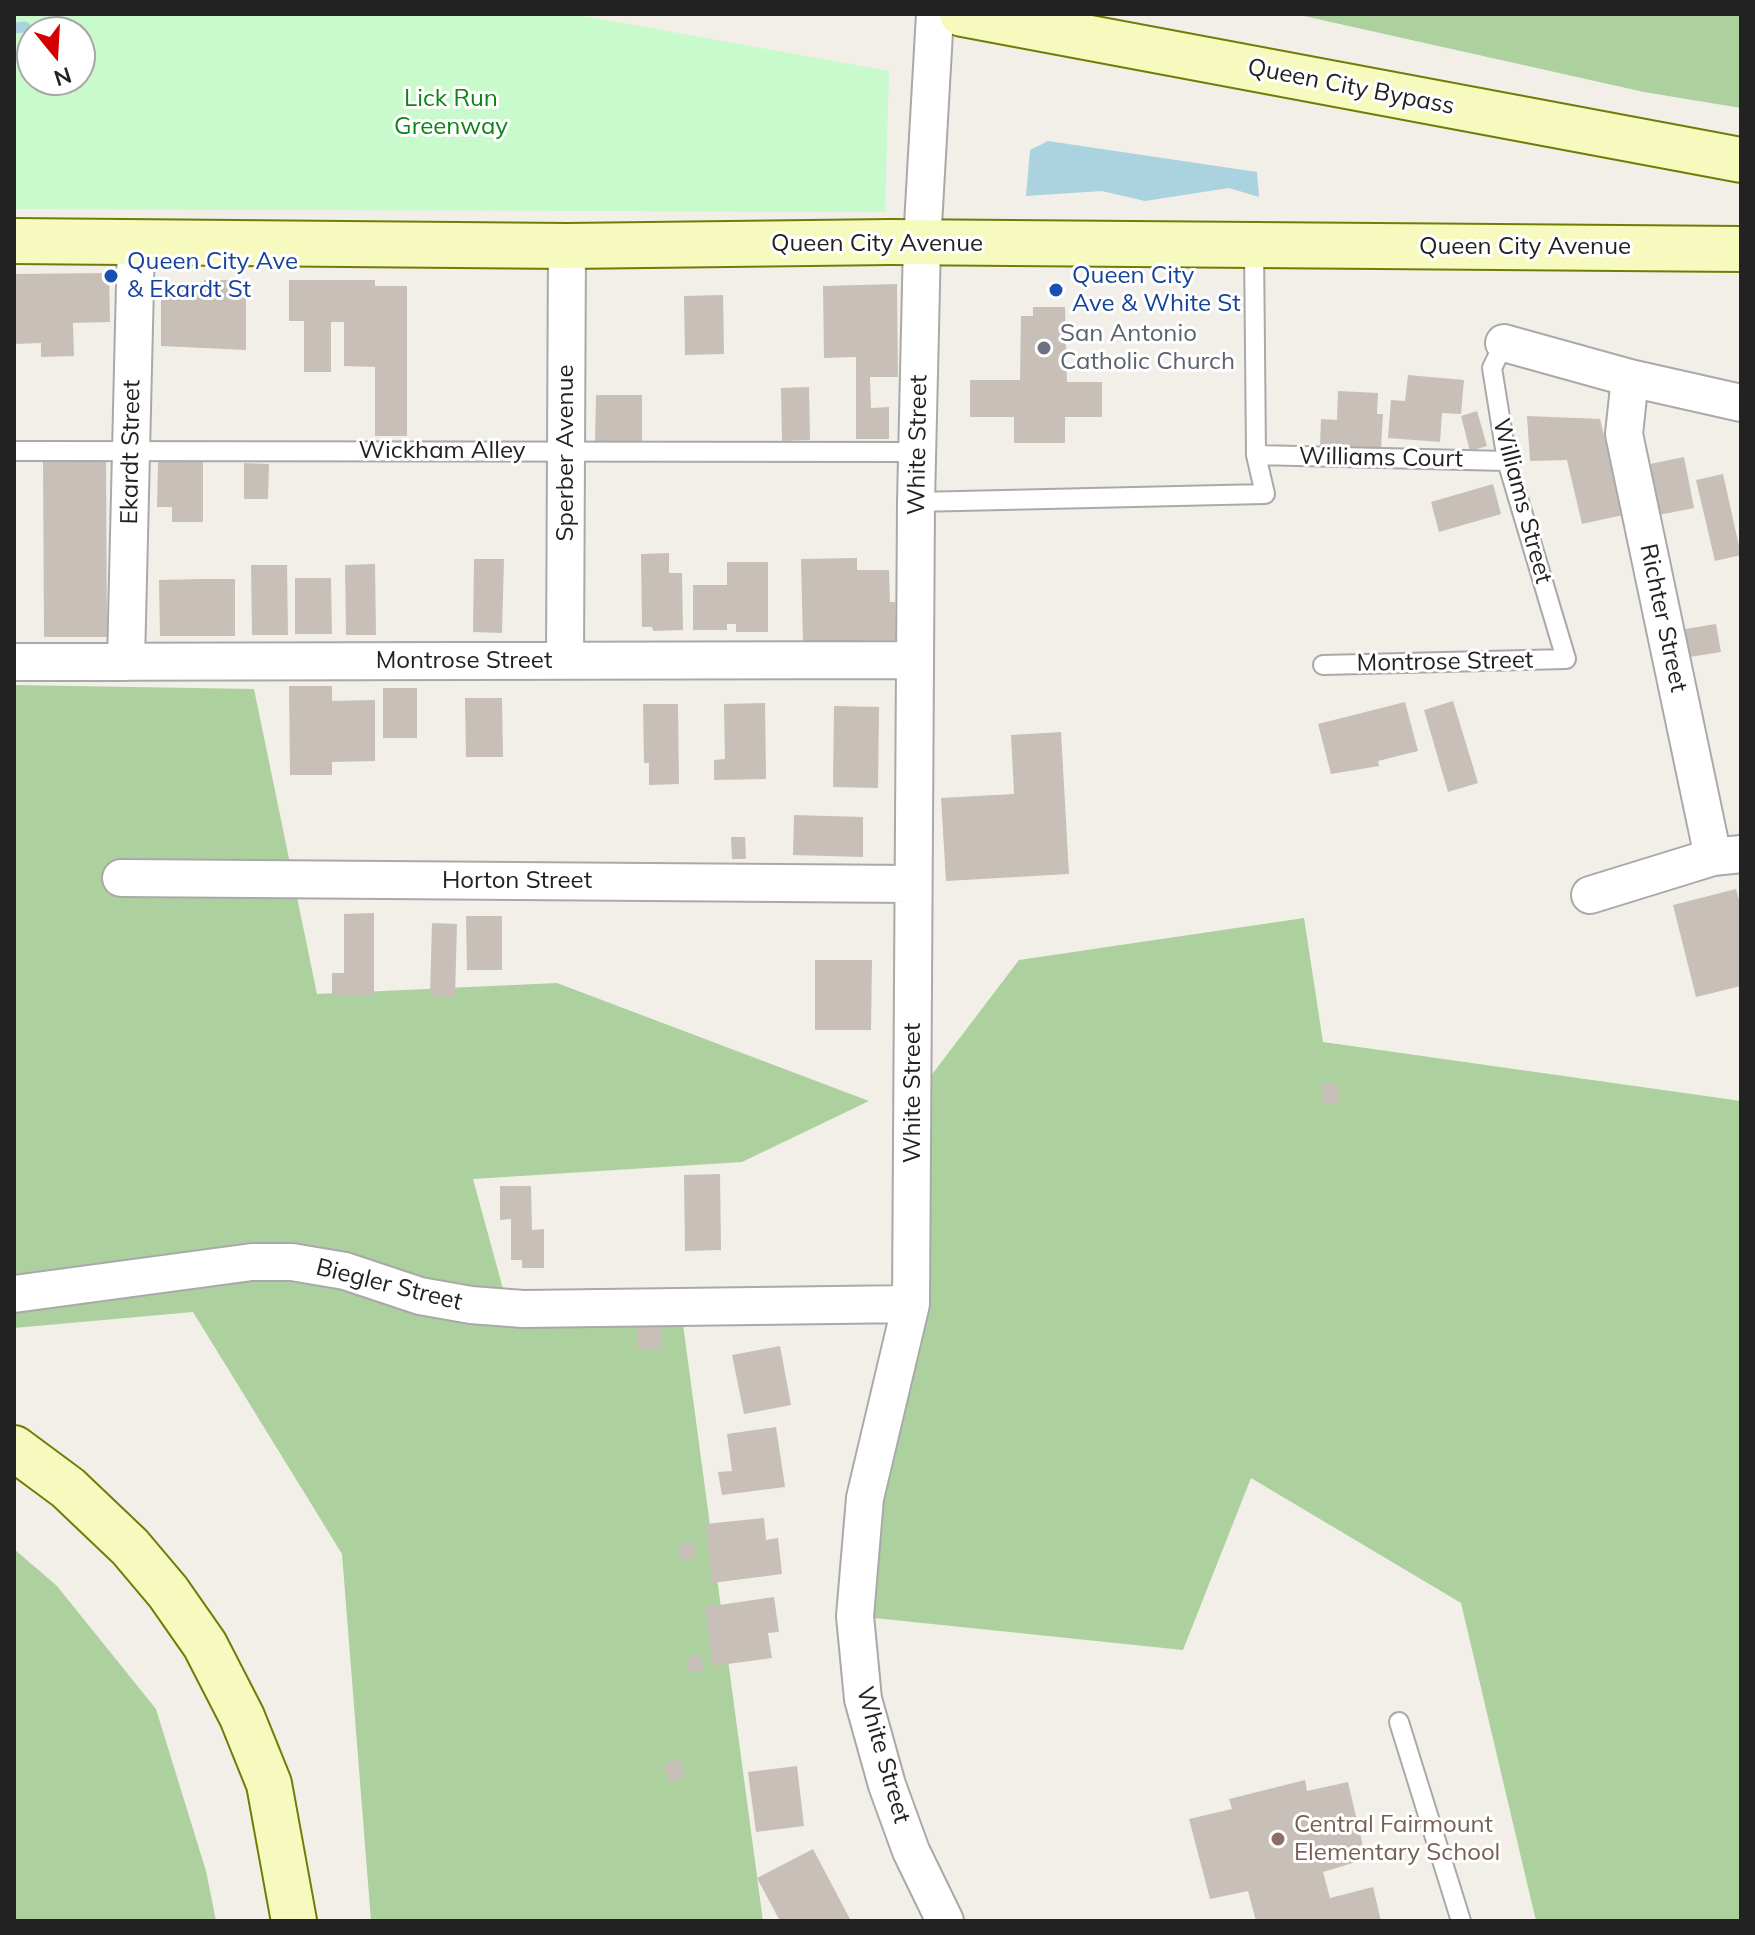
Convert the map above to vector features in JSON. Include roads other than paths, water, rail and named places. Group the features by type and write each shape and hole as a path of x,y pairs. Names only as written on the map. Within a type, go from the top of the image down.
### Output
{"main road":[{"name":"Queen City Bypass","path":"962,14 1741,160"},
{"name":"Queen City Avenue","path":"14,241 567,246 922,243 1741,249"},
{"path":"14,1448 68,1488 130,1547 168,1592 205,1645 242,1717 269,1784 294,1921"}],"street":[{"name":"White Street","path":"935,14 922,243 916,502 911,1304 865,1498 855,1616 863,1699 887,1785 911,1851 945,1921"},
{"name":"Ekardt Street","path":"126,662 136,242"},
{"name":"Sperber Avenue","path":"565,661 567,246"},
{"path":"1504,343 1630,378 1741,403"},
{"name":"Richter Street","path":"1630,378 1624,434 1727,856"},
{"name":"Montrose Street","path":"14,662 914,660"},
{"path":"1590,895 1727,856"},
{"name":"Horton Street","path":"121,878 912,884"},
{"name":"Biegler Street","path":"14,1294 252,1262 292,1262 345,1271 420,1296 497,1307 911,1304"}],"lane":[{"path":"916,502 1265,494 1256,455 1254,245"},
{"name":"Williams Street","path":"1504,343 1492,368 1507,461 1566,659"},
{"name":"Wickham Alley","path":"14,451 917,452"},
{"name":"Williams Court","path":"1256,455 1507,461"},
{"name":"Montrose Street","path":"1323,665 1566,659"},
{"path":"1399,1722 1461,1921"}],"water":[{"path":"1048,141 1257,172 1259,197 1229,188 1145,201 1102,191 1026,196 1030,150"}],"place":[{"name":"Queen City Ave & Ekardt St","path":"111,276"},
{"name":"Queen City Ave & White St","path":"1056,290"},
{"name":"San Antonio Catholic Church","path":"1044,348"},
{"name":"Central Fairmount Elementary School","path":"1278,1839"}],"park label":[{"name":"Lick Run Greenway","path":"451,113"}]}
